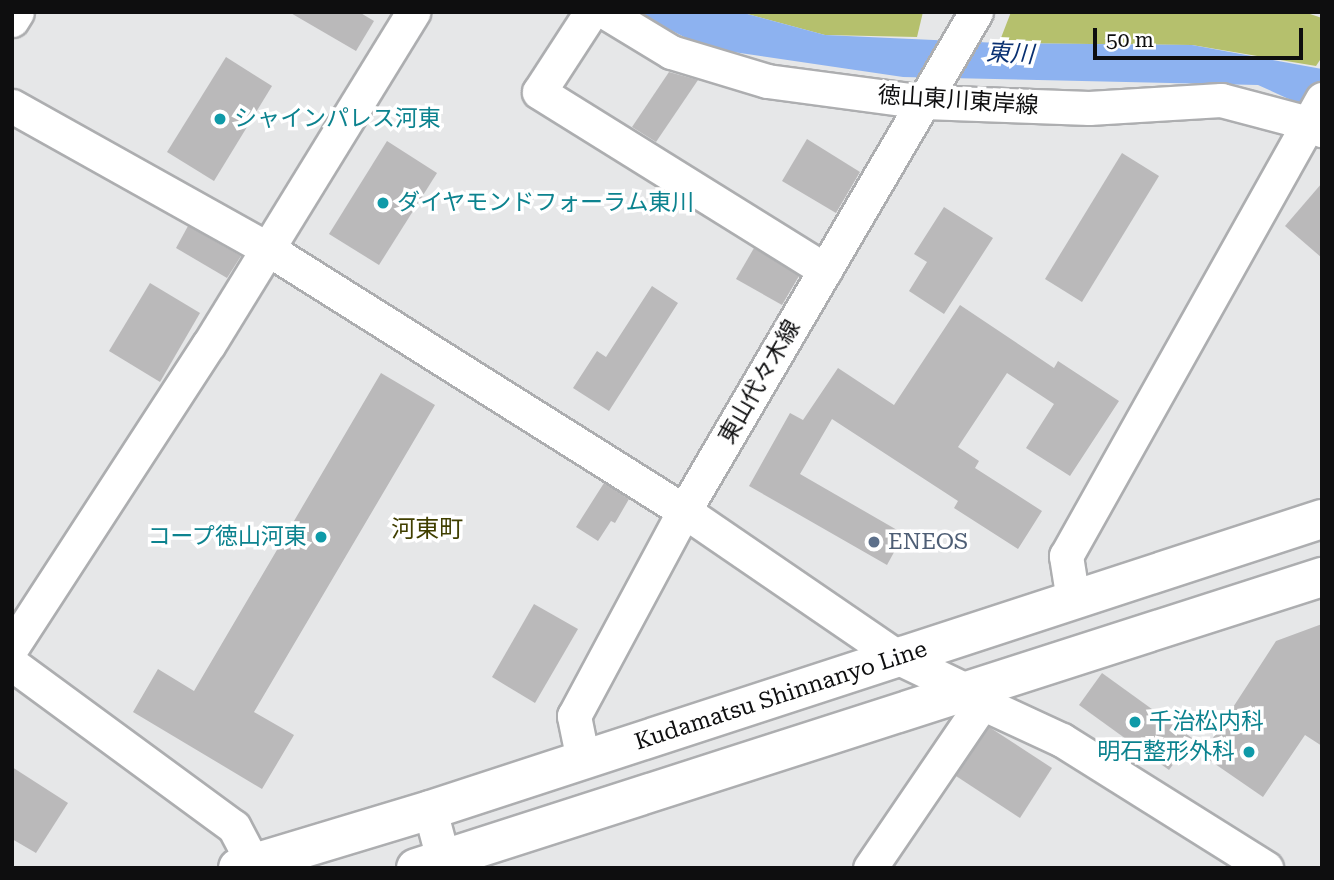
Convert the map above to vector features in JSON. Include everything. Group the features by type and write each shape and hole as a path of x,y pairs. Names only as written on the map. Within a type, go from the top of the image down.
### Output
{"main road":[{"name":"Kudamatsu Shinnanyo Line","path":"246,865 430,810 805,685 899,658 1322,519"},
{"path":"434,865 975,697 1322,577"}],"street":[{"path":"12,20 17,12"},
{"path":"12,647 268,249 413,12"},
{"path":"591,12 539,93 825,270"},
{"name":"徳山東川東岸線","path":"605,12 671,52 767,81 1089,108 1221,100 1317,117"},
{"name":"東山代々木線","path":"583,760 574,716 684,511 976,12"},
{"path":"12,107 268,249 684,511 899,658 1062,740 1266,868"},
{"path":"1073,600 1066,556 1317,117"},
{"path":"12,664 234,827 246,865"},
{"path":"870,868 975,697"},
{"path":"430,810 434,865"}],"green space":[{"path":"740,12 923,12 917,37 825,35"},
{"path":"1011,12 1304,12 1322,18 1322,57 1316,66 1192,45 999,43"}],"water":[{"name":"東川","path":"635,12 740,12 825,35 999,43 1192,45 1322,69 1322,114 1258,85 903,77 706,48"}],"building":[{"path":"289,12 359,12 374,21 356,51"},
{"name":"シャインパレス河東","path":"226,57 272,86 214,181 167,152"},
{"path":"669,72 698,80 656,142 632,127"},
{"path":"807,139 860,172 836,213 782,181"},
{"name":"ダイヤモンドフォーラム東川","path":"387,141 437,173 379,265 329,234"},
{"path":"1122,153 1159,176 1082,302 1045,279"},
{"path":"1322,183 1322,258 1285,226"},
{"path":"944,207 993,238 944,314 909,291 927,262 914,254"},
{"path":"188,226 241,256 227,278 176,248"},
{"path":"754,248 799,276 782,305 736,279"},
{"path":"150,283 200,313 160,382 109,351"},
{"path":"652,286 678,303 609,411 573,388 597,351 606,357"},
{"path":"960,305 1054,368 1058,361 1119,401 1070,476 1026,448 1054,404 1007,373 958,447 979,461 975,468 1042,511 1018,549 954,508 958,501 832,419 800,474 904,534 887,565 749,486 790,413 803,420 838,368 894,405"},
{"name":"コープ徳山河東","path":"381,373 435,405 254,712 294,735 262,789 133,712 158,669 194,691"},
{"path":"604,483 629,499 615,523 611,521 598,541 576,527"},
{"path":"534,604 578,629 535,703 492,677"},
{"path":"1322,624 1322,746 1305,735 1263,797 1202,755 1276,641"},
{"name":"千治松内科","path":"1102,673 1192,738 1169,770 1079,705"},
{"path":"989,727 1052,768 1020,818 956,776"},
{"path":"12,767 68,803 36,853 12,839"}],"place":[{"name":"シャインパレス河東","path":"220,119"},
{"name":"ダイヤモンドフォーラム東川","path":"383,203"},
{"name":"コープ徳山河東","path":"321,537"},
{"name":"ENEOS","path":"874,542"},
{"name":"千治松内科","path":"1135,722"},
{"name":"明石整形外科","path":"1249,752"}],"district":[{"name":"河東町","path":"427,530"}]}
